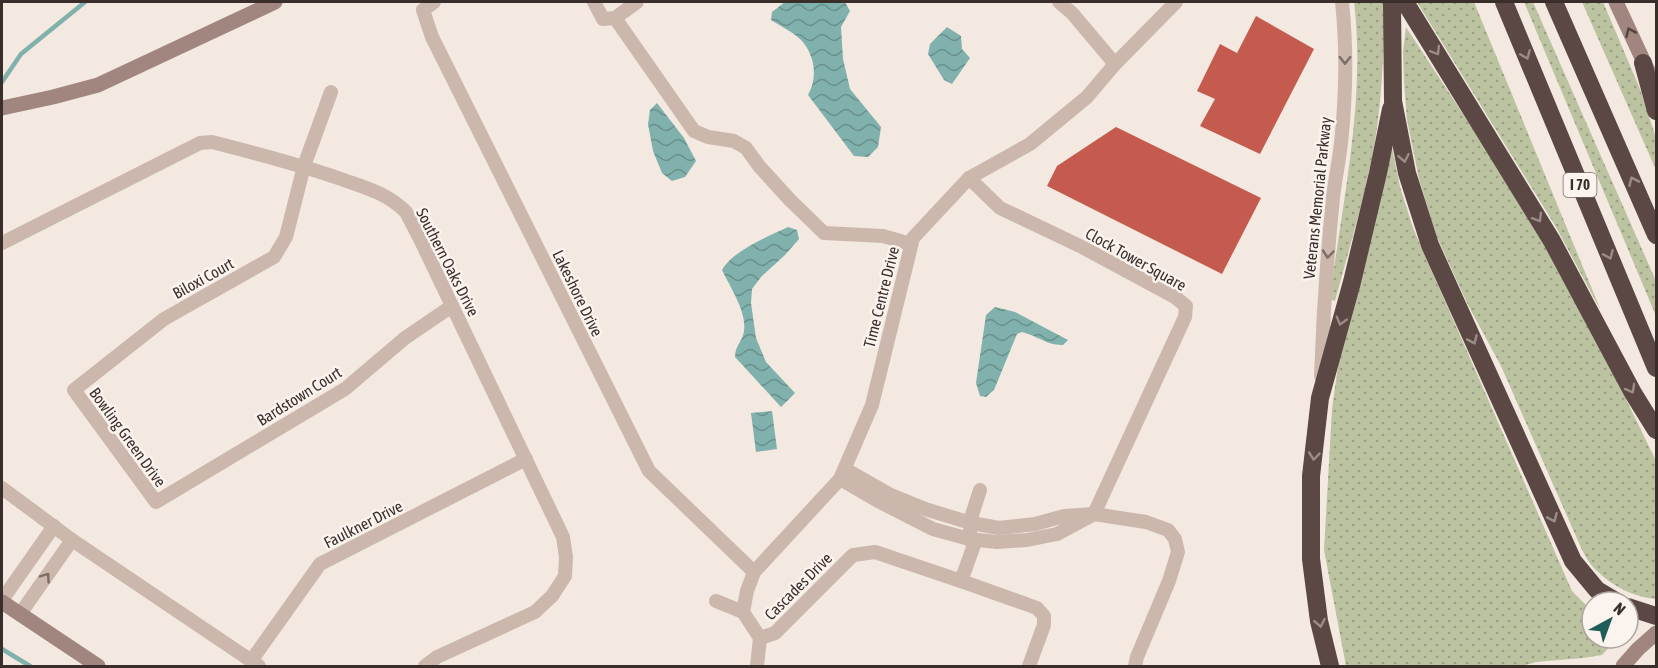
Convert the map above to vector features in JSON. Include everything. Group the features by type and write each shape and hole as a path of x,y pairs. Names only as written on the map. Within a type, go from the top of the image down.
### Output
{"highway":[{"path":"1330,666 1319,621 1311,559 1311,476 1320,398 1352,282 1393,101 1397,2"},
{"path":"1397,2 1552,241 1633,393 1656,430"},
{"name":"I 70","path":"1504,2 1656,368"},
{"path":"1554,2 1656,235"},
{"path":"1643,63 1656,111"},
{"path":"1393,101 1407,173 1435,256 1573,561 1597,590"},
{"path":"1640,611 1656,616"}],"street":[{"path":"2,108 98,85 275,2"},
{"name":"Lakeshore Drive","path":"434,2 423,10 432,37 649,471 754,572"},
{"path":"594,2 603,19 615,18 637,2"},
{"path":"1059,2 1072,13 1115,64"},
{"name":"Time Centre Drive","path":"743,612 754,572 842,474 872,405 913,237 969,178 1030,144 1087,97 1115,64 1176,2"},
{"name":"Veterans Memorial Parkway","path":"1320,398 1324,288 1333,195 1341,144 1346,60 1342,2"},
{"path":"1616,2 1656,87"},
{"path":"615,18 694,131 708,137 734,141 746,148 790,200 824,233 883,236 911,244"},
{"name":"Biloxi Court","path":"74,390 164,319 274,257 286,237 304,166 331,92"},
{"name":"Southern Oaks Drive","path":"2,243 200,143 212,142 304,166 382,194 395,201 406,212 526,459 563,537 566,556 565,576 552,596 535,612 437,657 425,666"},
{"name":"Clock Tower Square","path":"969,178 1000,208 1082,247 1175,297 1186,306 1185,317 1094,514"},
{"name":"Bardstown Court","path":"156,502 345,389 405,338 452,306"},
{"name":"Bowling Green Drive","path":"74,390 156,502"},
{"name":"Faulkner Drive","path":"255,664 320,564 526,459"},
{"path":"842,474 878,501 933,529 969,539 997,542 1027,540 1057,534 1094,514"},
{"path":"842,474 925,509 971,523 999,528 1035,524 1064,516 1094,514 1146,522 1168,530 1175,539 1178,552 1169,581 1135,666"},
{"path":"2,488 72,540 255,664"},
{"path":"961,580 974,545 969,539 972,515 980,490"},
{"path":"54,526 2,601 98,666"},
{"path":"20,614 72,540"},
{"name":"Cascades Drive","path":"760,638 775,633 853,555 874,552 1037,608 1044,616 1044,625 1029,666"},
{"path":"716,601 743,612"},
{"name":"Cascades Drive","path":"743,612 760,638 757,666"},
{"path":"1623,666 1656,633"}],"green space":[{"path":"1354,2 1384,2 1382,80 1372,158 1335,301 1330,299 1355,114 1357,39"},
{"path":"1417,2 1474,2 1601,311 1556,227"},
{"path":"1524,2 1533,2 1656,281 1656,316"},
{"path":"1582,2 1603,2 1640,89 1656,138 1656,170"},
{"path":"1406,27 1544,244 1607,360 1656,461 1656,599 1640,596 1640,590 1624,590 1617,586 1594,568 1587,558 1501,366 1468,305 1436,235 1419,179 1407,120 1403,52"},
{"path":"1391,143 1400,187 1413,228 1572,591 1580,599 1580,650 1607,650 1602,655 1536,662 1522,666 1346,666 1324,550 1332,409 1341,344"}],"water":[{"path":"785,2 845,2 850,11 841,27 843,59 850,89 881,127 878,147 868,157 854,156 808,95 814,74 810,53 799,38 771,20 772,12"},
{"path":"947,27 961,36 962,49 970,58 952,84 944,80 928,54 930,44"},
{"path":"657,103 684,138 696,161 685,177 672,181 662,173 653,151 648,124 650,110"},
{"path":"788,227 797,230 799,239 752,289 751,303 756,338 766,362 795,393 781,407 735,357 743,334 743,316 722,270 742,250"},
{"path":"995,307 1015,312 1068,340 1063,345 1058,345 1022,332 1017,334 994,390 986,397 980,396 976,383 986,315"},
{"path":"772,411 777,449 756,452 751,413"}],"building":[{"path":"1256,16 1314,49 1260,154 1200,126 1215,99 1197,91 1220,44 1237,53"},
{"path":"1116,127 1261,198 1222,274 1047,186 1057,166"}],"waterway":[{"path":"2,82 21,54 85,2"},
{"path":"2,649 30,666"}]}
